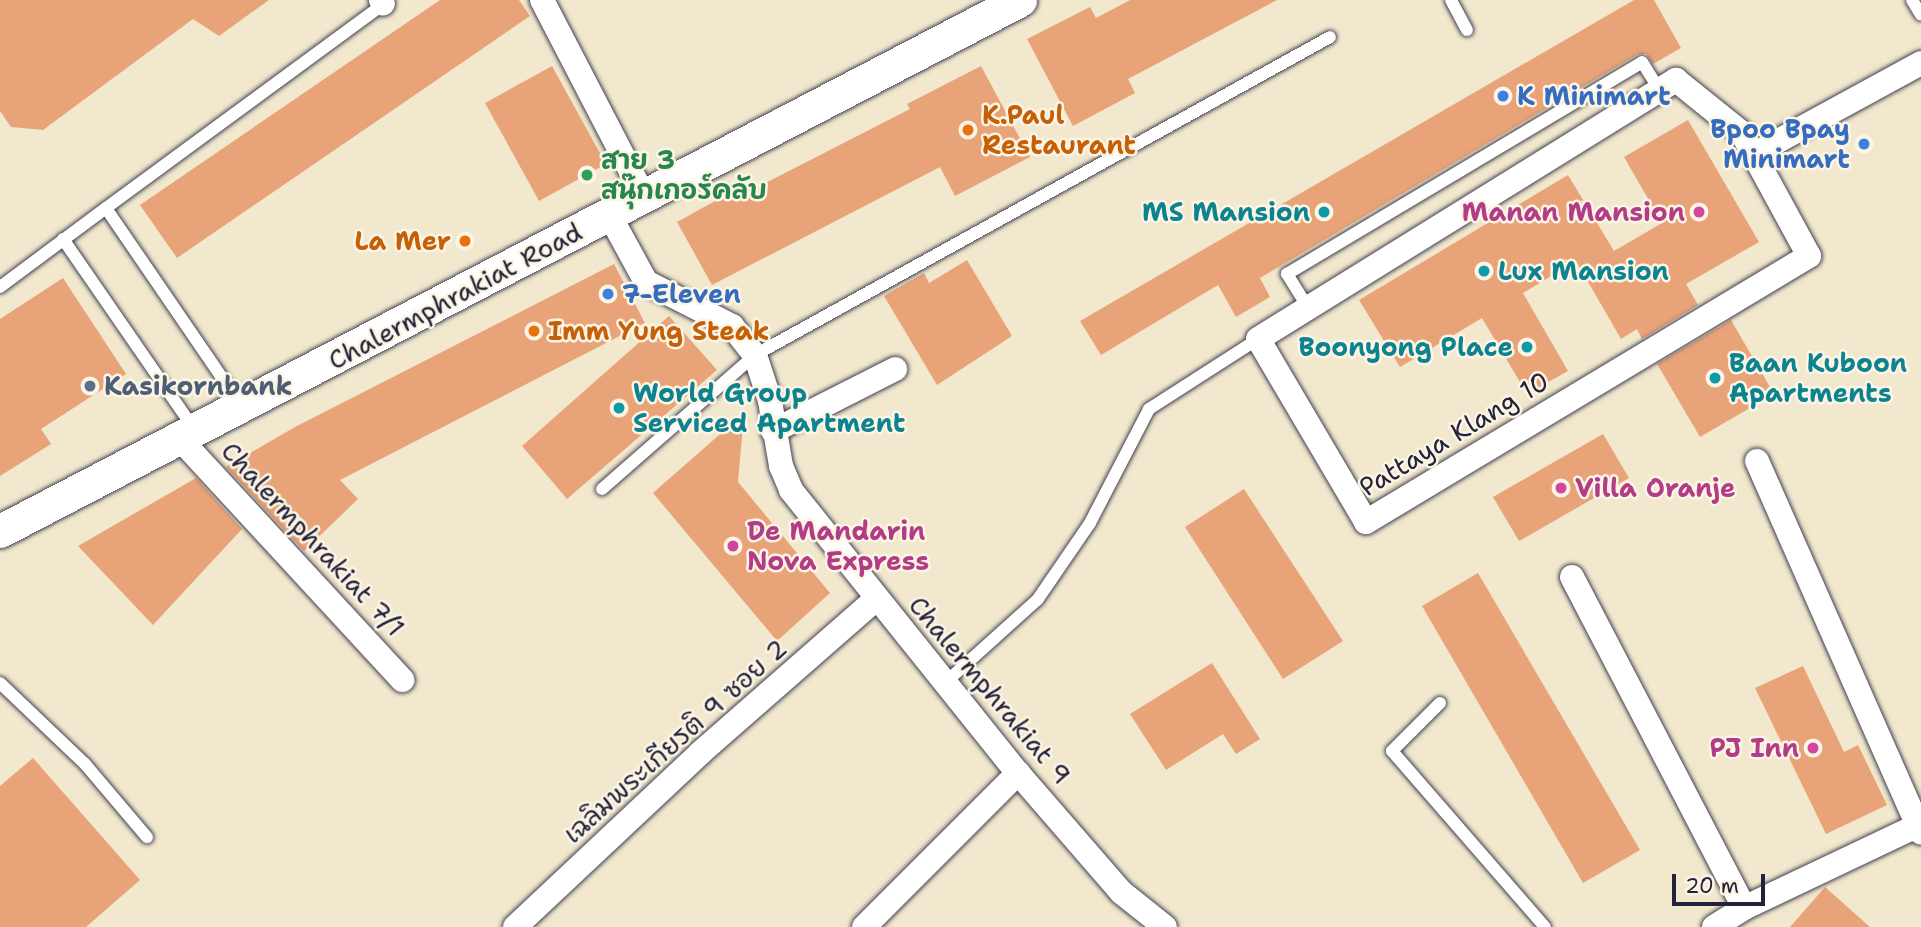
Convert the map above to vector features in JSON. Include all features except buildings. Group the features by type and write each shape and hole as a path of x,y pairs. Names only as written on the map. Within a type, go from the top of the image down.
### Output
{"main road":[{"name":"Chalermphrakiat Road","path":"0,531 610,216 1020,0"}],"street":[{"path":"542,0 644,197"},
{"path":"1756,153 1921,63"},
{"name":"Pattaya Klang 10","path":"1258,339 1366,522 1809,256 1756,153 1742,133 1676,80 1659,89"},
{"path":"1258,339 1659,89"},
{"name":"Chalermphrakiat 9","path":"610,216 646,282 733,326 755,355 770,401 773,430 791,490 876,599 947,681 1018,773 1121,892 1165,927"},
{"path":"773,430 895,369"},
{"name":"Chalermphrakiat 7/1","path":"188,435 402,680"},
{"path":"1714,927 1744,908 1919,827 1756,461"},
{"path":"1572,578 1744,908"},
{"name":"เฉลิมพระเกียรติ 9 ซอย 2","path":"514,927 700,753 876,599"},
{"path":"864,927 1018,773"}],"lane":[{"path":"1451,0 1466,30"},
{"path":"1912,0 1921,15"},
{"path":"0,287 385,1"},
{"path":"602,489 755,355 1330,37"},
{"path":"1307,306 1287,274 1642,62 1659,89"},
{"path":"106,208 242,407"},
{"path":"63,239 188,435"},
{"path":"947,681 1038,599 1090,523 1149,409 1258,339"},
{"path":"0,683 69,748 148,837"},
{"path":"1440,704 1392,751 1545,927"}],"place":[{"name":"K Minimart","path":"1503,96"},
{"name":"K.Paul Restaurant","path":"968,130"},
{"name":"Bpoo Bpay Minimart","path":"1864,144"},
{"name":"สาย 3 สนุ๊กเกอร์คลับ","path":"587,175"},
{"name":"MS Mansion","path":"1324,212"},
{"name":"Manan Mansion","path":"1699,212"},
{"name":"La Mer","path":"465,241"},
{"name":"Lux Mansion","path":"1484,271"},
{"name":"7-Eleven","path":"608,294"},
{"name":"Imm Yung Steak","path":"534,331"},
{"name":"Boonyong Place","path":"1527,347"},
{"name":"Baan Kuboon Apartments","path":"1715,378"},
{"name":"Kasikornbank","path":"90,386"},
{"name":"World Group Serviced Apartment","path":"619,408"},
{"name":"Villa Oranje","path":"1561,488"},
{"name":"De Mandarin Nova Express","path":"733,546"},
{"name":"PJ Inn","path":"1813,748"}]}
